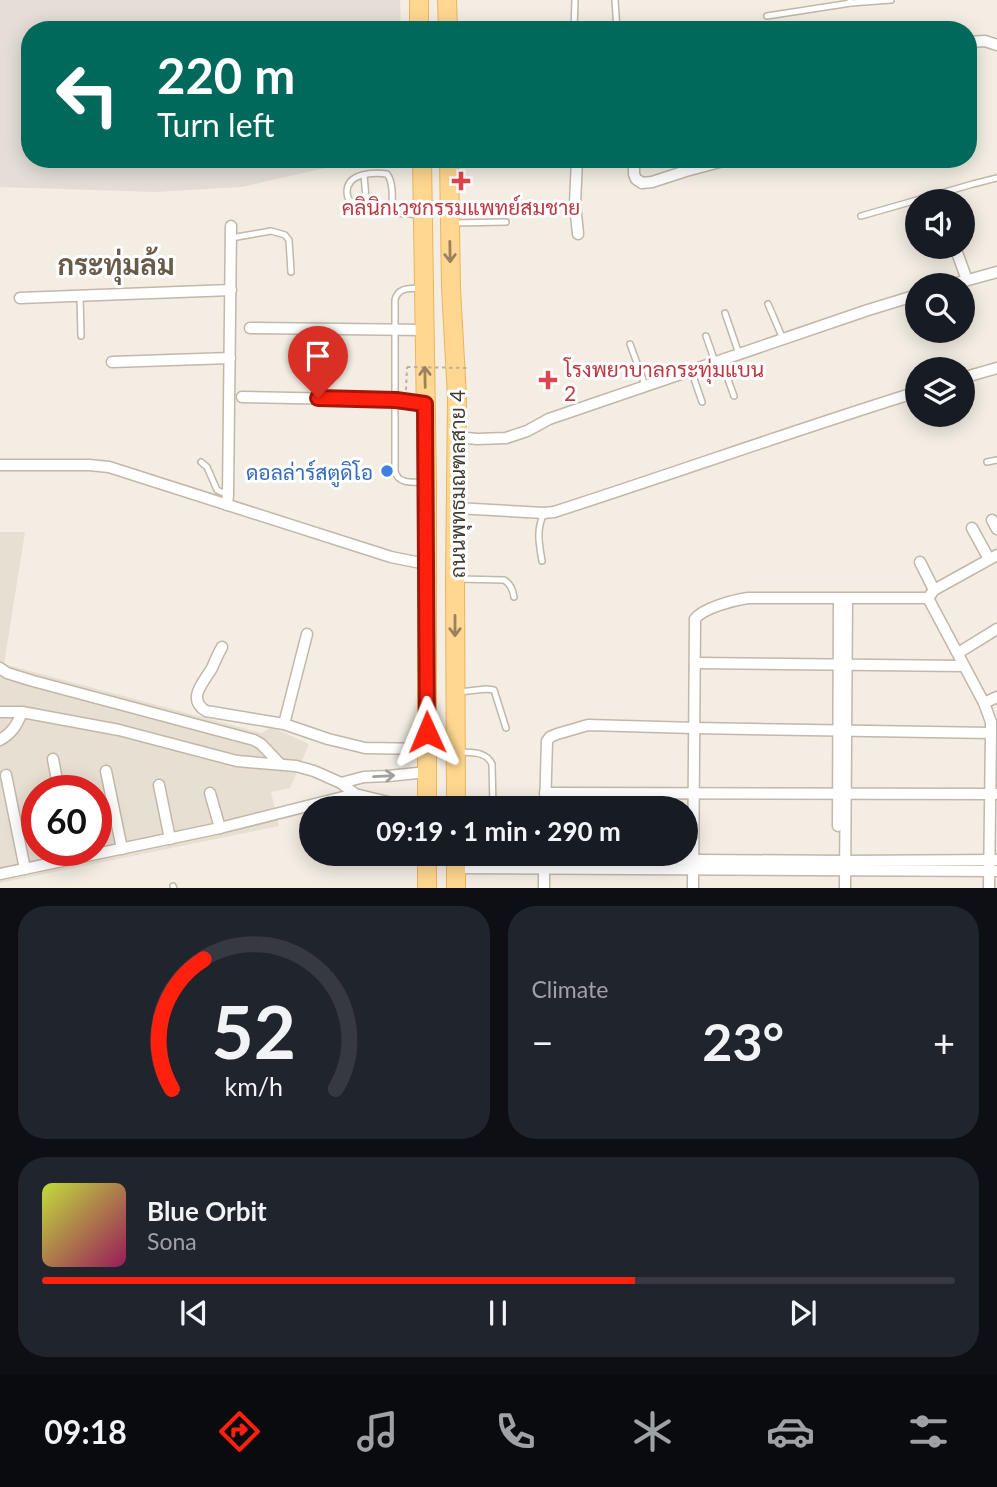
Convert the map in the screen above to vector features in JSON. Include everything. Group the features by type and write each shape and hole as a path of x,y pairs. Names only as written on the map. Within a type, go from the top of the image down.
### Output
{"main road":[{"path":"419,0 419,21"},
{"path":"447,0 448,21"},
{"name":"ถนนพุทธมณฑลสาย 4","path":"422,168 427,796"},
{"name":"ถนนพุทธมณฑลสาย 4","path":"449,168 451,288 457,397 456,796"},
{"path":"427,741 456,699"},
{"path":"427,866 427,888"},
{"path":"456,866 456,888"}],"street":[{"path":"977,41 985,40 997,45"},
{"path":"577,168 575,204 578,234"},
{"path":"634,168 636,179 642,183 697,168"},
{"path":"228,500 231,226"},
{"path":"975,278 997,271"},
{"path":"20,298 230,290"},
{"path":"457,437 492,439 517,436 549,419 645,385 905,299"},
{"path":"250,328 425,330"},
{"path":"112,362 230,358"},
{"path":"975,374 997,368"},
{"path":"456,508 554,512 905,396"},
{"path":"242,397 425,404"},
{"path":"0,466 99,465 228,500 391,557 426,564"},
{"path":"694,793 695,619 699,613 748,598 843,599 931,594 993,557 971,528"},
{"path":"920,562 931,594 991,722 994,794 993,866 989,888"},
{"path":"843,599 842,866 845,888"},
{"path":"958,653 997,629"},
{"path":"284,724 307,634"},
{"path":"222,648 199,689 197,702 206,711 284,724 365,748 427,741"},
{"path":"695,663 964,666"},
{"path":"0,668 6,673 33,681 254,740 280,764"},
{"path":"984,703 997,697"},
{"path":"0,712 22,712 119,730 237,761 296,766 341,783 355,794 363,796"},
{"path":"0,740 13,730 22,712"},
{"path":"991,733 588,725 550,737 546,746 545,793 994,794"},
{"path":"53,759 56,775"},
{"path":"106,771 122,849"},
{"path":"341,783 364,777 427,772"},
{"path":"6,775 25,869"},
{"path":"159,785 170,839"},
{"path":"210,793 220,828"},
{"path":"112,850 220,828 355,794"},
{"path":"698,864 993,866"},
{"path":"0,874 35,866"},
{"path":"544,866 544,888"},
{"path":"693,888 694,866"},
{"path":"838,888 842,866"}],"lane":[{"path":"575,0 575,21"},
{"path":"615,0 616,21"},
{"path":"767,16 850,2 891,0"},
{"path":"392,211 390,177 387,174 364,175 351,180 347,196 351,203 367,210 423,215"},
{"path":"364,175 367,210"},
{"path":"861,216 997,178"},
{"path":"450,223 506,222"},
{"path":"231,238 271,231 285,234 289,240 291,272"},
{"path":"424,287 401,290 397,294 396,330 401,401 396,476 407,482 426,482"},
{"path":"80,296 81,336"},
{"path":"768,304 783,339"},
{"path":"725,313 739,354"},
{"path":"706,336 734,396"},
{"path":"630,344 645,385"},
{"path":"691,370 702,402"},
{"path":"987,462 997,460"},
{"path":"201,463 207,467 217,490 228,500"},
{"path":"542,561 538,538 539,523 544,513"},
{"path":"455,579 504,579 513,589 514,597"},
{"path":"456,699 486,689 494,690 506,728"},
{"path":"456,751 479,753 489,759 492,764 493,796"}],"path":[{"path":"401,401 407,367 469,369"}],"shaded area":[{"path":"0,0 400,0 401,21 21,21 21,168 326,168 241,187 155,192 0,187"},
{"path":"0,532 25,532 4,664 262,733 271,727 309,744 290,788 271,792 279,826 112,860 112,775 21,775 21,866 83,866 0,883"}],"place":[{"name":"คลินิกเวชกรรมแพทย์สมชาย","path":"461,181"},
{"name":"โรงพยาบาลกระทุ่มแบน 2","path":"548,380"},
{"name":"ดอลล่าร์สตูดิโอ","path":"387,471"}],"district":[{"name":"กระทุ่มล้ม","path":"116,264"}],"route":[{"path":"318,398 396,400 425,404 427,732"}]}
